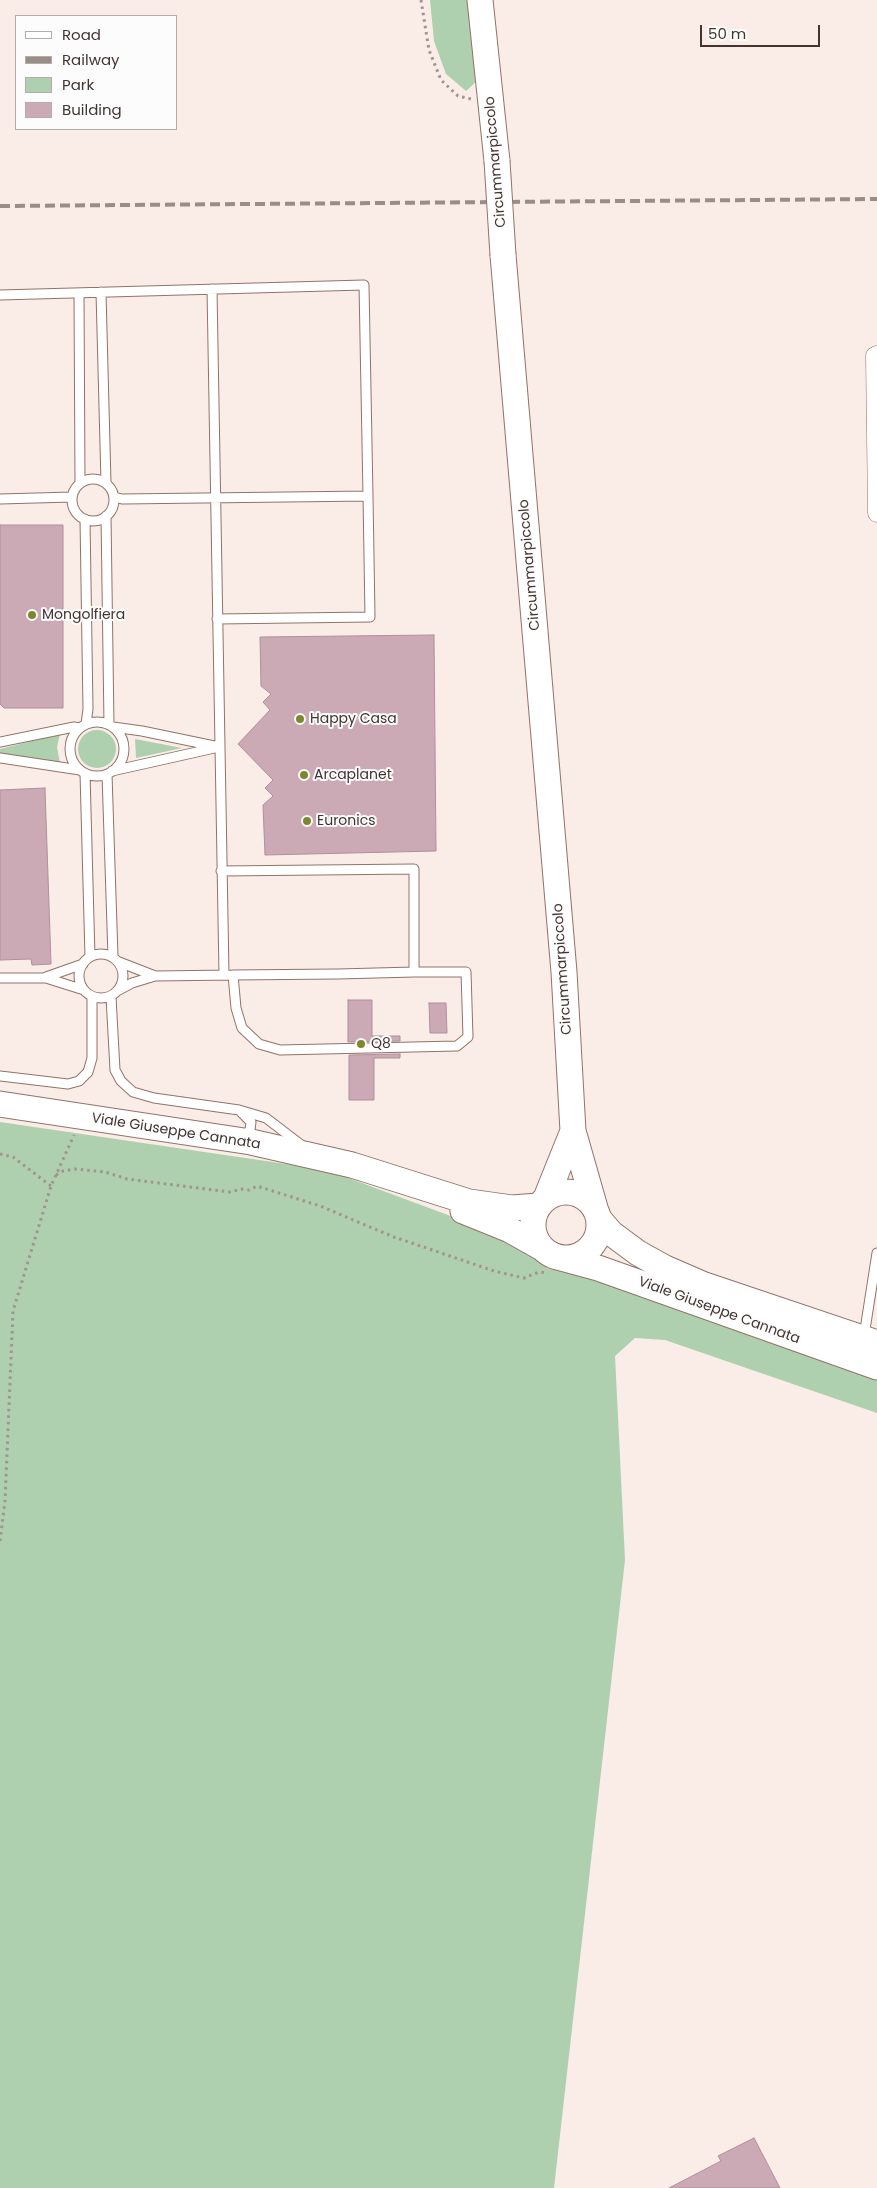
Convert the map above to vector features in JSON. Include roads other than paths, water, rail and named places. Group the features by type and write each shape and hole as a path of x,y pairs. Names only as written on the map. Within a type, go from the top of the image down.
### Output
{"street":[{"name":"Circummarpiccolo","path":"480,0 497,161 503,255 563,962 572,1131 597,1213"},
{"path":"877,355 875,356 877,513"},
{"name":"Viale Giuseppe Cannata","path":"0,1104 238,1141 316,1156 352,1164 469,1202 512,1208 542,1202"},
{"name":"Circummarpiccolo","path":"542,1202 572,1131"},
{"name":"Viale Giuseppe Cannata","path":"352,1164 510,1230 552,1260 598,1268 877,1367"},
{"path":"567,1191 583,1196 597,1213 600,1229 597,1240 582,1255 572,1258 552,1260 536,1239 532,1228 533,1217 542,1202 556,1193 567,1191"},
{"name":"Viale Giuseppe Cannata","path":"597,1213 611,1233 638,1253 665,1268 702,1284 870,1341"}],"lane":[{"path":"0,295 364,285 370,617 218,619"},
{"path":"0,978 46,978 84,990 92,997 98,998 111,997 132,983 155,976 228,975 414,972 466,972 468,1037 457,1046 280,1050 259,1044 242,1028 228,975 222,871 212,289"},
{"path":"79,293 80,483 72,497 75,510 85,519 96,521 106,516 114,504 114,497 106,483 101,292"},
{"path":"80,483 93,479 106,483"},
{"path":"114,497 122,499 368,496"},
{"path":"0,498 72,497"},
{"path":"106,516 111,726 120,736 124,748 121,761 110,772 116,960 124,976 119,991"},
{"path":"84,990 79,977 86,960 83,772 73,762 70,748 72,738 83,726 88,709 85,519"},
{"path":"0,742 100,722 111,726 219,747"},
{"path":"0,758 83,772 93,776 219,747"},
{"path":"222,871 414,868 414,972"},
{"path":"46,978 101,954 155,976"},
{"path":"0,1076 68,1084 79,1081 88,1072 92,1058 92,997"},
{"path":"111,997 115,1070 121,1081 133,1092 154,1098 238,1110 266,1118 316,1156"},
{"path":"238,1110 251,1122 250,1130 238,1141"},
{"path":"870,1341 877,1253"}],"railway":[{"path":"0,206 877,199"}],"place":[{"name":"Mongolfiera","path":"32,615"},
{"name":"Happy Casa","path":"300,719"},
{"name":"Arcaplanet","path":"304,775"},
{"name":"Euronics","path":"307,821"},
{"name":"Q8","path":"361,1044"}]}
